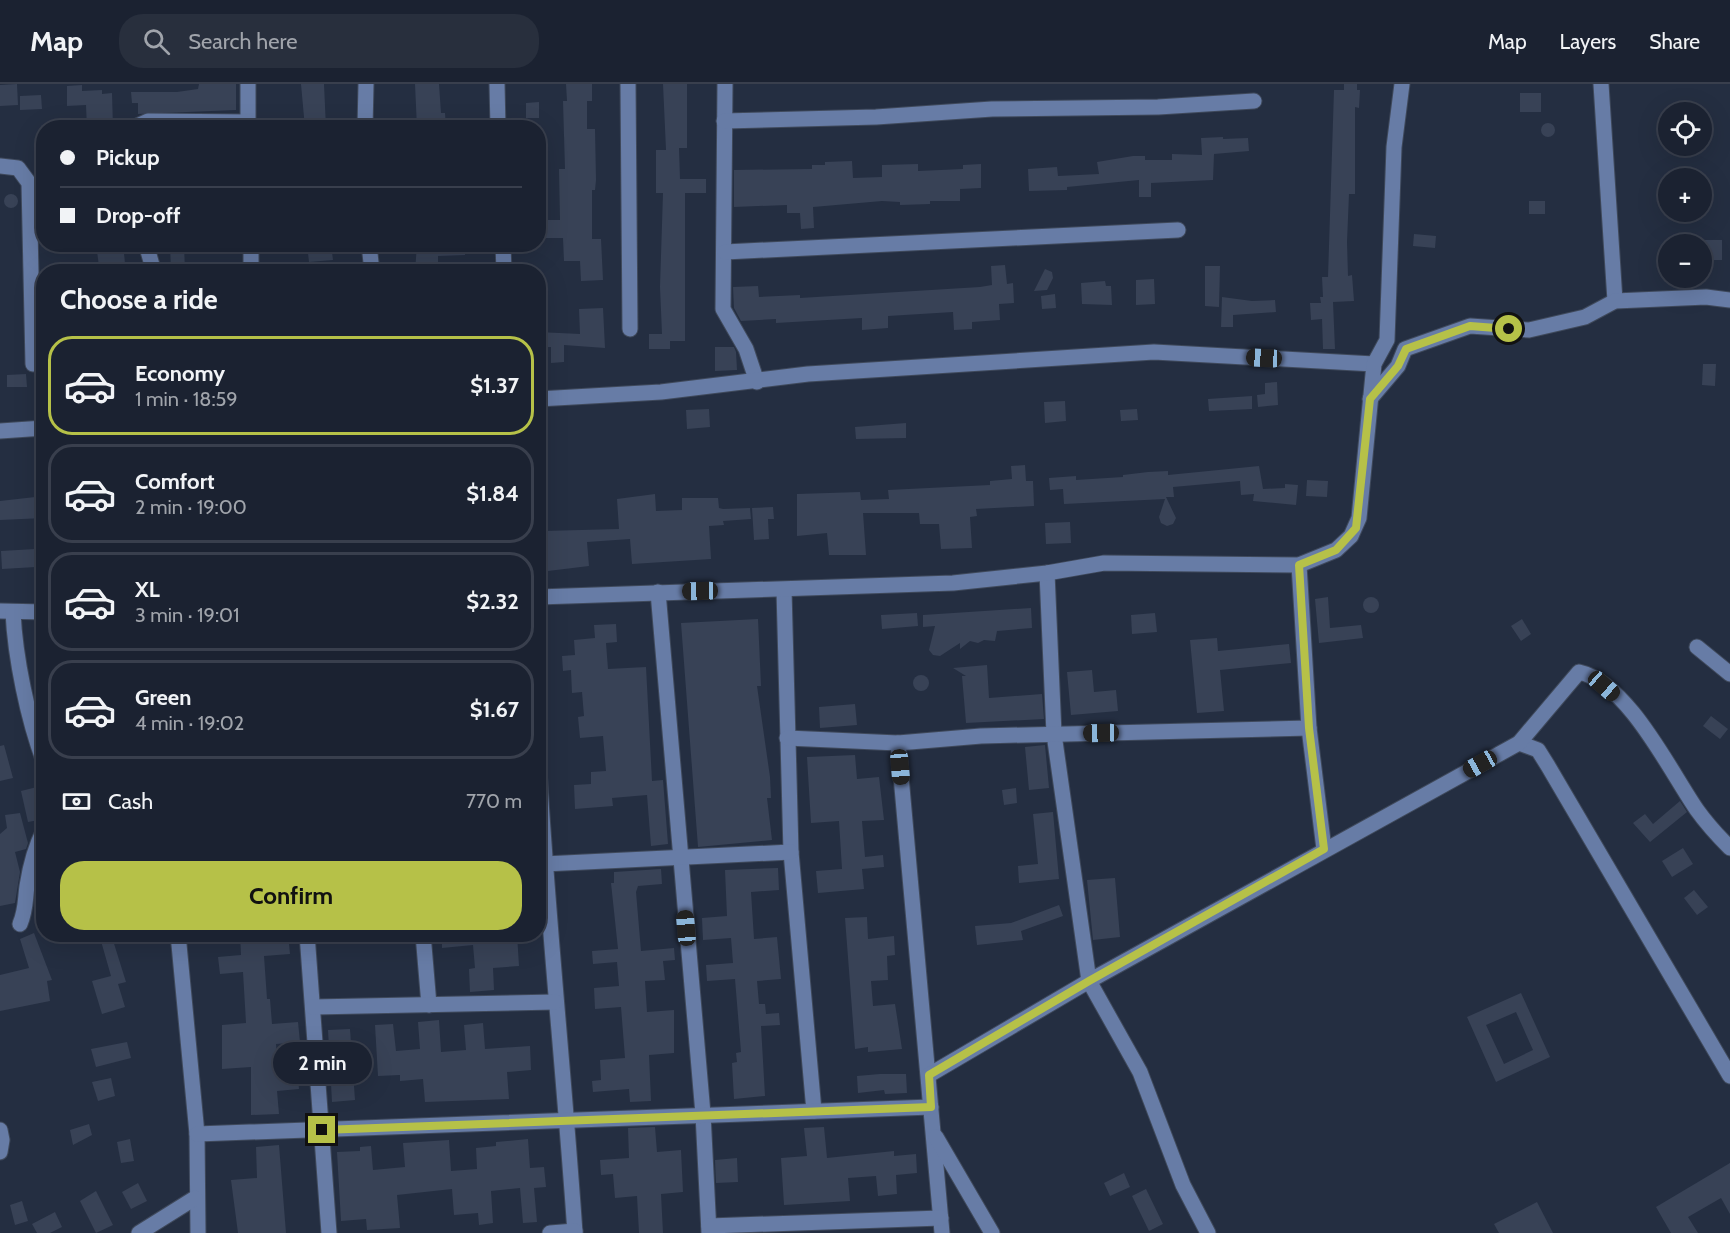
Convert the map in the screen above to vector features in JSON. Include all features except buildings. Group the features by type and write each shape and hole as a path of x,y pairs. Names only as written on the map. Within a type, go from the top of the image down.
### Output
{"street":[{"path":"248,84 248,120"},
{"path":"365,120 366,84"},
{"path":"497,84 498,120"},
{"path":"628,84 630,329"},
{"path":"725,84 723,309 725,317 746,349 757,382"},
{"path":"546,597 953,583 1047,573 1104,563 1299,565 1336,550 1356,528 1374,364 1387,340 1394,147 1402,84"},
{"path":"1601,84 1615,301"},
{"path":"724,121 876,117 958,110 1158,107 1254,101"},
{"path":"0,166 18,168 29,183 33,364"},
{"path":"725,252 1178,230"},
{"path":"1370,399 1398,366 1406,349 1470,326 1529,330 1585,317 1615,301 1706,297 1730,300"},
{"path":"1387,340 1406,349"},
{"path":"546,399 661,392 808,374 1154,352 1374,364"},
{"path":"0,431 36,429"},
{"path":"1299,565 1309,728 1324,849"},
{"path":"1047,573 1054,734 1089,981 1140,1072 1183,1185 1208,1233"},
{"path":"784,590 791,852 814,1111"},
{"path":"658,592 679,858 703,1114 709,1230 941,1226 898,743"},
{"path":"36,612 6,612 15,641 36,743"},
{"path":"1697,647 1730,674"},
{"path":"929,1075 1089,981 1519,742 1572,677 1581,672 1604,686 1628,706 1697,811 1730,848"},
{"path":"787,738 898,743 981,736 1309,728"},
{"path":"1519,742 1538,750 1730,1076"},
{"path":"20,924 27,908 27,887 36,845"},
{"path":"546,864 791,852"},
{"path":"546,889 575,1232 550,1233"},
{"path":"179,942 197,1134 195,1198 198,1233"},
{"path":"308,942 329,1233"},
{"path":"424,942 429,1005"},
{"path":"313,1007 555,1002"},
{"path":"197,1134 931,1107"},
{"path":"0,1130 3,1140 0,1152"},
{"path":"933,1132 992,1233"},
{"path":"139,1233 195,1198"}],"route":[{"path":"322,1130 931,1107 929,1075 1089,981 1324,849 1309,728 1299,565 1336,550 1346,542 1356,528 1359,518 1370,399 1386,383 1406,349 1447,332 1470,326 1509,329"}]}
